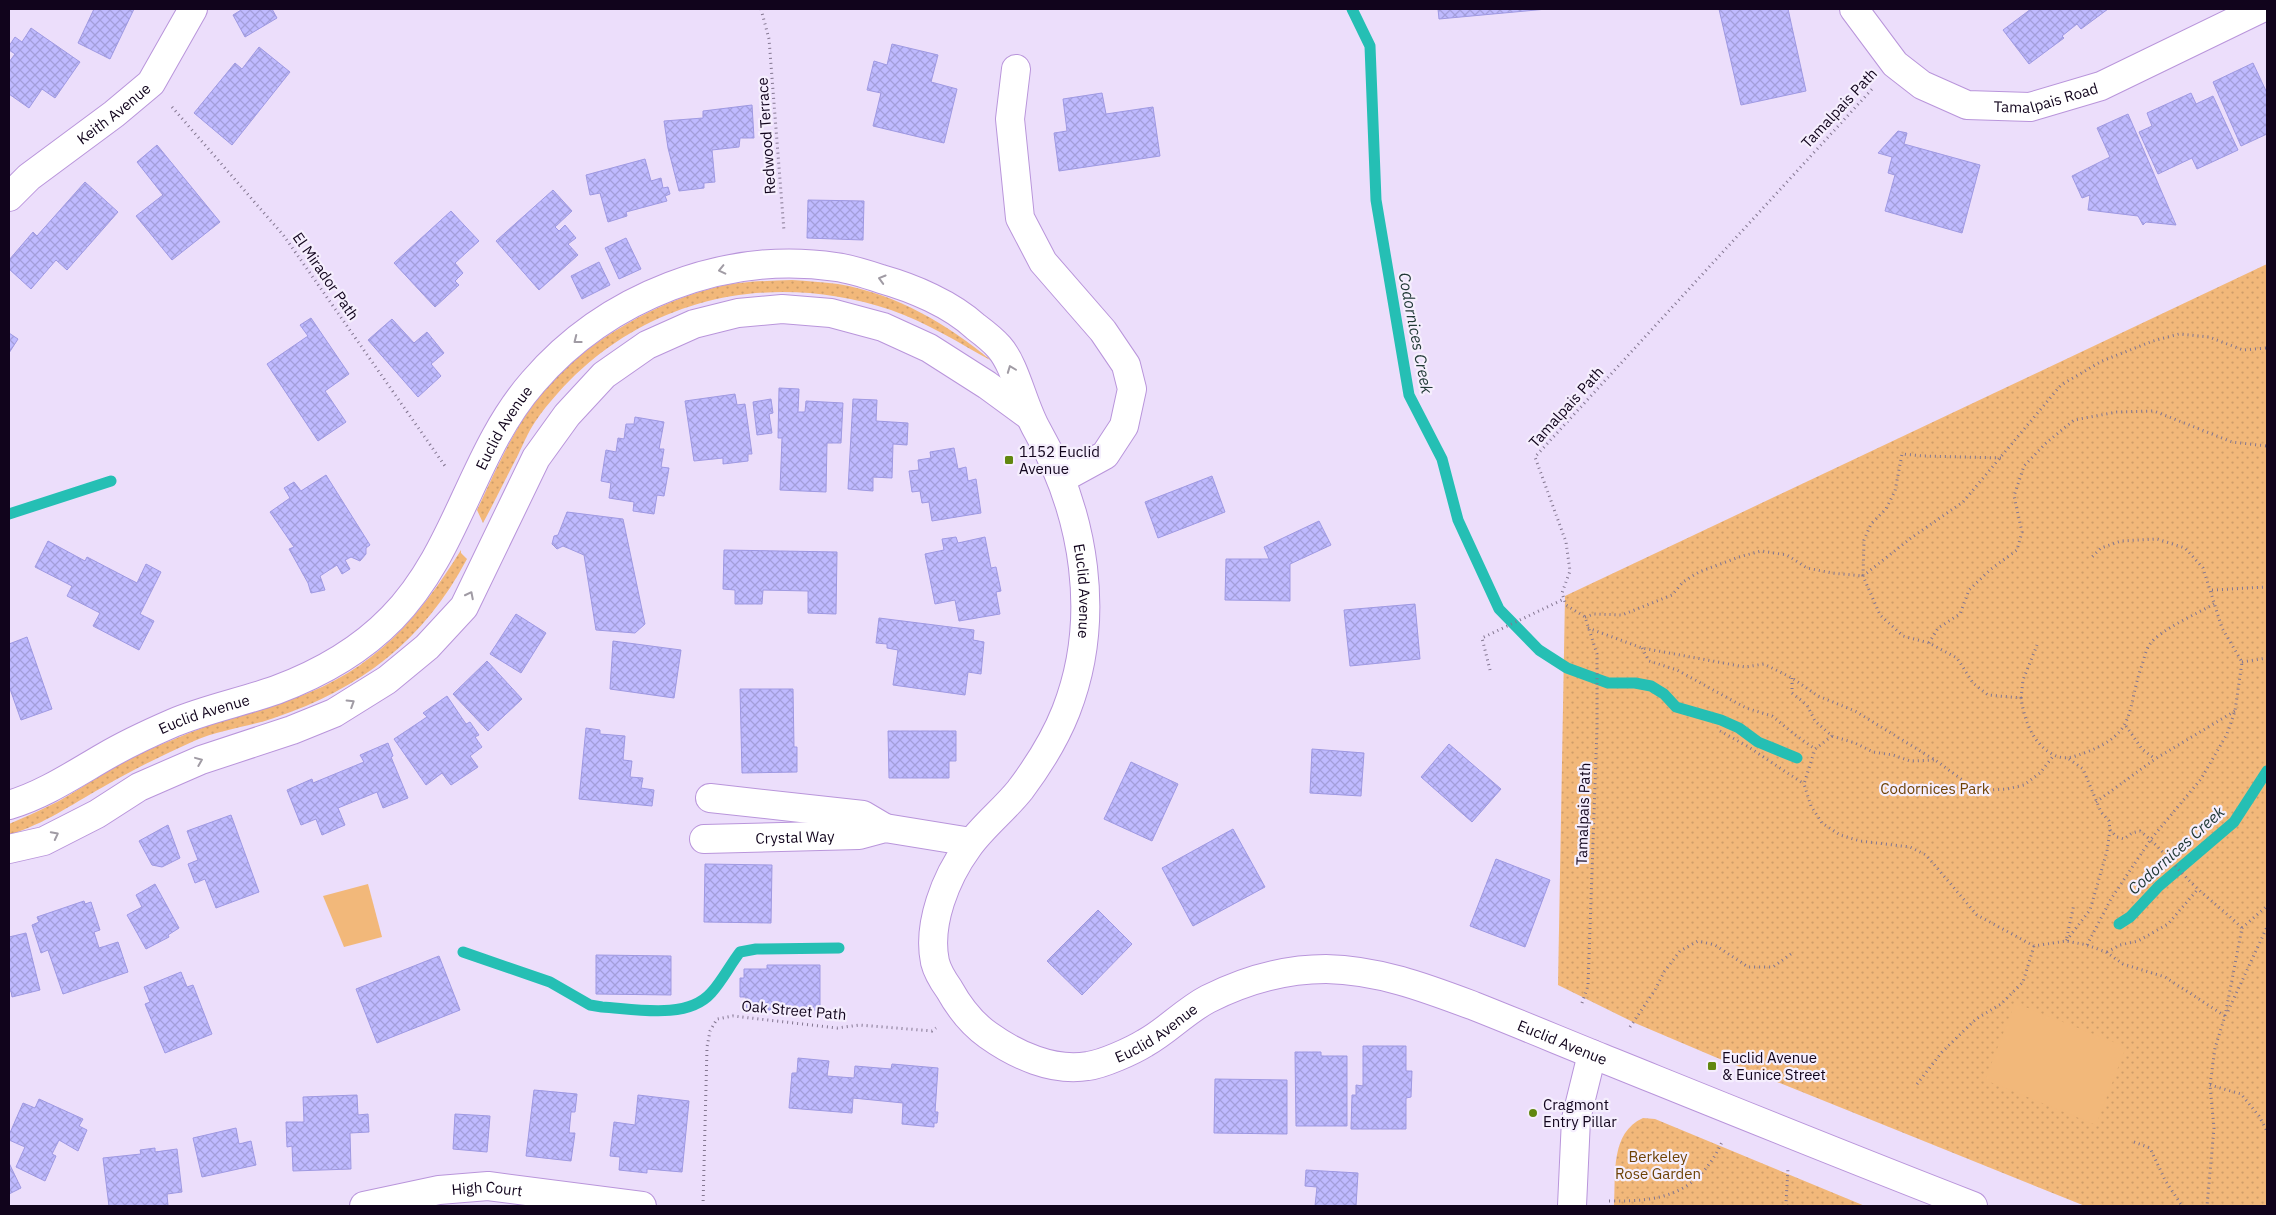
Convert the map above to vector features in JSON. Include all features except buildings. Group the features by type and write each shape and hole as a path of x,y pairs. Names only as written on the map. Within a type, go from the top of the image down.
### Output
{"street":[{"name":"Keith Avenue","path":"9,197 29,177 114,114 150,83 193,9"},
{"name":"Tamalpais Road","path":"1854,9 1895,64 1922,85 1967,105 2030,107 2101,86 2260,9"},
{"path":"1016,69 1010,119 1020,218 1043,262 1103,330 1126,365 1132,388 1124,426 1105,455 1061,479"},
{"name":"Euclid Avenue","path":"9,805 35,796 114,751 177,721 278,689 322,670 362,645 395,616 425,578 444,547 465,495 504,421 533,381 575,340 623,308 701,274 730,268 786,262 842,267 894,282 964,316 1004,352 1028,414 1061,479 1081,549 1086,600 1083,657 1066,712 1043,758 1014,797 971,842 942,892 934,928 935,966 960,1009 984,1033 1029,1059 1058,1066 1090,1066 1144,1044 1205,1001 1270,975 1322,969 1369,972 1417,984 1973,1206"},
{"name":"Euclid Avenue","path":"9,850 44,841 97,814 139,787 201,760 292,730 334,713 387,680 427,648 464,607 536,458 567,415 604,375 647,344 694,324 738,313 782,308 831,313 883,327 929,348 1028,414"},
{"name":"Crystal Way","path":"710,798 863,815 885,828 971,842"},
{"name":"Crystal Way","path":"704,839 859,835 885,828"},
{"path":"1572,1206 1576,1119 1592,1054"},
{"name":"High Court","path":"364,1206 439,1190 488,1186 642,1206"}],"path":[{"name":"Redwood Terrace","path":"761,9 769,39 786,262"},
{"name":"Tamalpais Path","path":"1564,599 1562,594 1570,571 1566,542 1535,457 1895,64"},
{"name":"El Mirador Path","path":"150,83 284,236 465,495"},
{"path":"1490,670 1482,638 1564,599 1566,605 1585,617 1594,614 1622,614 1672,595 1683,582 1699,572 1739,557 1761,552 1787,555 1807,568 1863,576 1963,502 2061,385 2102,361 2153,341 2179,334 2209,337 2243,350 2266,348 2267,346"},
{"path":"1929,643 1938,628 1960,614 1969,590 2017,550 2022,532 2014,496 2024,466 2046,443 2074,420 2117,412 2154,411 2232,442 2267,446"},
{"path":"2001,458 1902,454 1896,491 1886,509 1872,524 1864,540 1863,576 1880,615 1903,636 1929,643 1956,658 1973,683 1988,694 2021,698"},
{"path":"2087,944 2111,899 2151,839 2201,779 2227,734 2235,711 2242,662 2222,628 2214,604 2212,590 2203,568 2185,548 2157,539 2121,541 2101,548 2091,558"},
{"path":"2212,590 2267,587"},
{"path":"2069,758 2107,744 2126,726 2138,676 2150,644 2176,623 2214,604"},
{"name":"Tamalpais Path","path":"1582,1003 1588,986 1597,728 1597,654 1585,617"},
{"path":"1588,628 1642,648 1745,667 1764,664 1792,678 1818,696 1855,711 1936,760 1968,784 1989,790 2008,790 2024,785 2040,773 2054,755"},
{"path":"2037,645 2023,680 2021,698 2024,717 2036,740 2054,755 2069,758 2083,769 2096,802 2101,812 2109,821 2110,830 2107,851 2090,910 2066,941"},
{"path":"1642,648 1649,661 1677,670 1746,708 1772,716 1815,749"},
{"path":"2242,662 2267,658"},
{"path":"1792,678 1792,693 1807,705 1815,721 1832,736 1855,743 1873,752 1893,755 1910,761 1936,760"},
{"path":"2096,802 2155,759 2235,711"},
{"path":"2126,726 2142,749 2155,759"},
{"path":"1720,731 1747,746 1804,784"},
{"path":"1832,736 1815,749 1804,784 1811,806 1822,823 1840,834 1860,841 1910,847 1926,855 1977,915 2034,946 2066,941 2087,944 2106,952 2123,964 2165,977 2225,1016"},
{"path":"2110,830 2117,837 2124,839 2132,833 2140,831 2151,839 2198,889 2222,908 2242,928"},
{"path":"2106,952 2120,945 2138,942 2168,924 2198,889"},
{"path":"2066,941 2074,904"},
{"path":"2207,1206 2214,1128 2210,1085 2215,1048 2225,1016 2242,928 2267,906"},
{"path":"2225,1016 2267,927"},
{"path":"1630,1027 1655,990 1664,972 1680,951 1698,941 1715,945 1748,967 1773,967 1791,954"},
{"path":"1917,1084 1942,1052 1976,1019 2000,1004 2023,982 2034,946"},
{"name":"Oak Street Path","path":"703,1206 707,1047 710,1031 717,1019 733,1016 837,1028 860,1025 932,1031 960,1009"},
{"path":"2210,1085 2241,1094 2259,1116 2267,1131"},
{"path":"1609,1201 1634,1201 1672,1195 1694,1182 1715,1157 1722,1141"},
{"path":"2134,1142 2150,1148 2165,1180 2182,1206"},
{"path":"1787,1206 1788,1168"}],"green space":[{"name":"Codornices Park","path":"2267,264 2267,1206 2085,1206 1715,1057 1635,1023 1558,985 1565,596"},
{"path":"792,280 838,284 881,295 901,303 939,323 992,361 917,320 891,310 840,297 790,292 741,295 694,305 649,323 607,349 569,382 532,426 483,523 477,510 517,429 550,383 591,347 638,318 688,296 732,284"},
{"path":"461,550 461,553 467,559 450,588 431,614 387,658 362,676 306,706 274,718 194,741 125,775 46,820 9,835 9,824 57,802 112,768 136,756 191,732 295,698 348,673 371,657 410,620 445,575"},
{"path":"368,884 382,937 344,947 323,896"},
{"path":"2015,1003 2126,1047 2096,1125 1985,1080"},
{"name":"Berkeley Rose Garden","path":"1643,1118 1655,1119 1865,1206 1614,1206 1615,1168 1620,1144 1632,1125"}],"waterway":[{"name":"Codornices Creek","path":"1352,9 1370,46 1376,200 1409,395 1442,459 1458,520 1499,609 1539,650 1567,668 1608,683 1635,683 1651,686 1664,694 1676,707 1721,720 1739,728 1758,742 1797,758"},
{"name":"Codornices Creek","path":"9,514 111,481"},
{"name":"Codornices Creek","path":"2119,924 2130,917 2159,886 2234,822 2267,771"},
{"name":"Codornices Creek","path":"463,952 550,982 590,1005 660,1011 688,1007 701,1001 715,988 740,952 756,949 839,948"}],"place":[{"name":"1152 Euclid Avenue","path":"1009,460"},
{"name":"Euclid Avenue & Eunice Street","path":"1712,1066"},
{"name":"Cragmont Entry Pillar","path":"1533,1113"}]}
